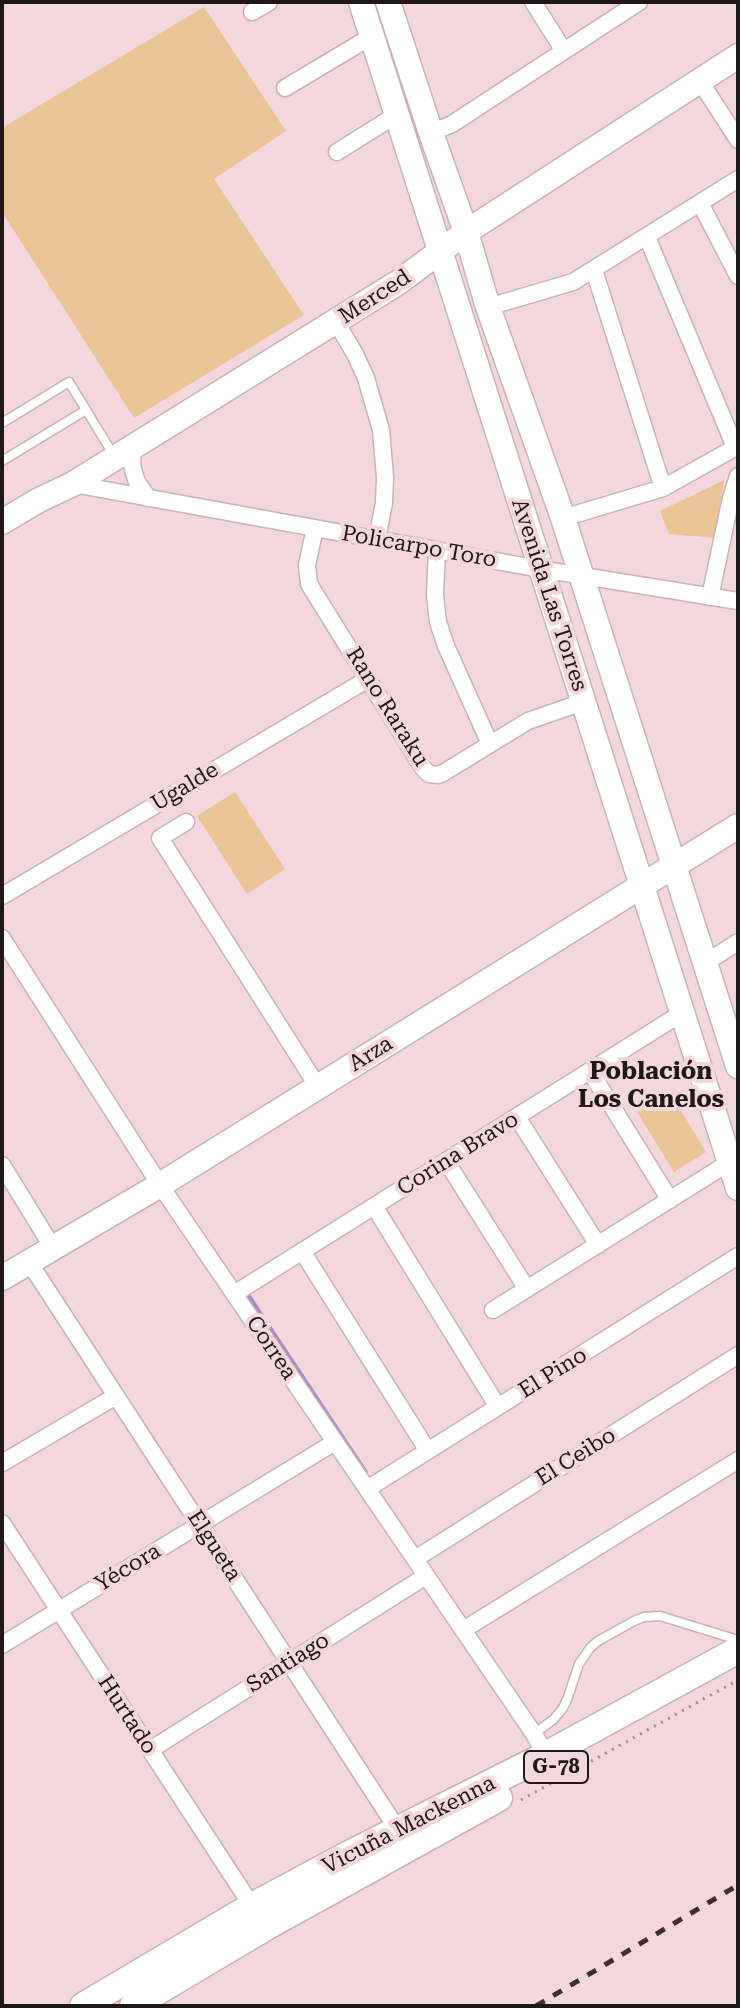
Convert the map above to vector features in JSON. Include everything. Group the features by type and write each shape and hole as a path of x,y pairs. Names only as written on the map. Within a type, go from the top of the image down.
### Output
{"main road":[{"name":"Avenida Las Torres","path":"361,2 738,1188"},
{"name":"Avenida Las Torres","path":"388,2 466,232 488,307 563,518 737,1057"},
{"name":"Merced","path":"2,522 73,484 336,322 399,282 466,232 738,56"},
{"name":"Arza","path":"2,1278 160,1185 738,826"},
{"name":"Vicuña Mackenna","path":"83,2006 252,1906 398,1830 540,1745 738,1650"},
{"name":"Vicuña Mackenna","path":"133,2006 266,1927 738,1667"}],"street":[{"path":"252,12 269,2"},
{"path":"533,2 564,51"},
{"path":"431,133 452,124 637,3"},
{"path":"285,88 372,36"},
{"path":"700,81 738,140"},
{"path":"337,152 396,115"},
{"path":"488,307 573,282 738,179"},
{"path":"700,203 738,276"},
{"path":"563,518 663,488 737,447 647,237"},
{"path":"594,270 663,488"},
{"path":"336,322 366,378 381,430 385,477 377,539"},
{"path":"124,453 148,498"},
{"path":"710,597 738,476"},
{"name":"Policarpo Toro","path":"73,484 540,569 738,601"},
{"name":"Rano Raraku","path":"315,528 307,565 309,584 429,774 443,773 528,721 583,702"},
{"path":"437,550 435,595 438,622 490,744"},
{"name":"Ugalde","path":"2,896 368,679"},
{"path":"186,822 160,838 318,1087"},
{"name":"Correa","path":"2,938 160,1185 540,1745"},
{"path":"705,963 738,942"},
{"name":"Corina Bravo","path":"234,1294 682,1013"},
{"path":"590,1071 670,1200"},
{"path":"517,1117 598,1245"},
{"path":"446,1161 527,1289"},
{"path":"493,1310 730,1162"},
{"path":"2,1165 53,1248"},
{"path":"374,1206 498,1407"},
{"path":"302,1251 428,1451"},
{"name":"El Pino","path":"367,1489 738,1256"},
{"name":"Elgueta","path":"29,1262 398,1830"},
{"name":"El Ceibo","path":"415,1559 738,1355"},
{"path":"2,1463 116,1396"},
{"name":"Yécora","path":"2,1645 335,1442"},
{"path":"463,1630 738,1460"},
{"name":"Hurtado","path":"2,1523 252,1906"},
{"name":"Santiago","path":"150,1750 426,1576"}],"lane":[{"path":"2,423 69,382 86,410 124,453"},
{"path":"2,461 86,410"},
{"path":"540,1745 563,1708 579,1664 590,1648 634,1621 654,1616 667,1618 738,1640"}],"shaded area":[{"path":"204,7 286,131 214,179 304,315 134,418 2,212 2,128"},
{"path":"724,480 715,538 669,534 660,511"},
{"path":"235,792 285,869 247,894 197,816"},
{"path":"669,1091 706,1152 674,1172 637,1112"}],"waterway":[{"path":"249,1297 365,1472"}],"railway":[{"path":"536,2006 738,1885"}],"district":[{"name":"Población Los Canelos","path":"651,1086"}]}
